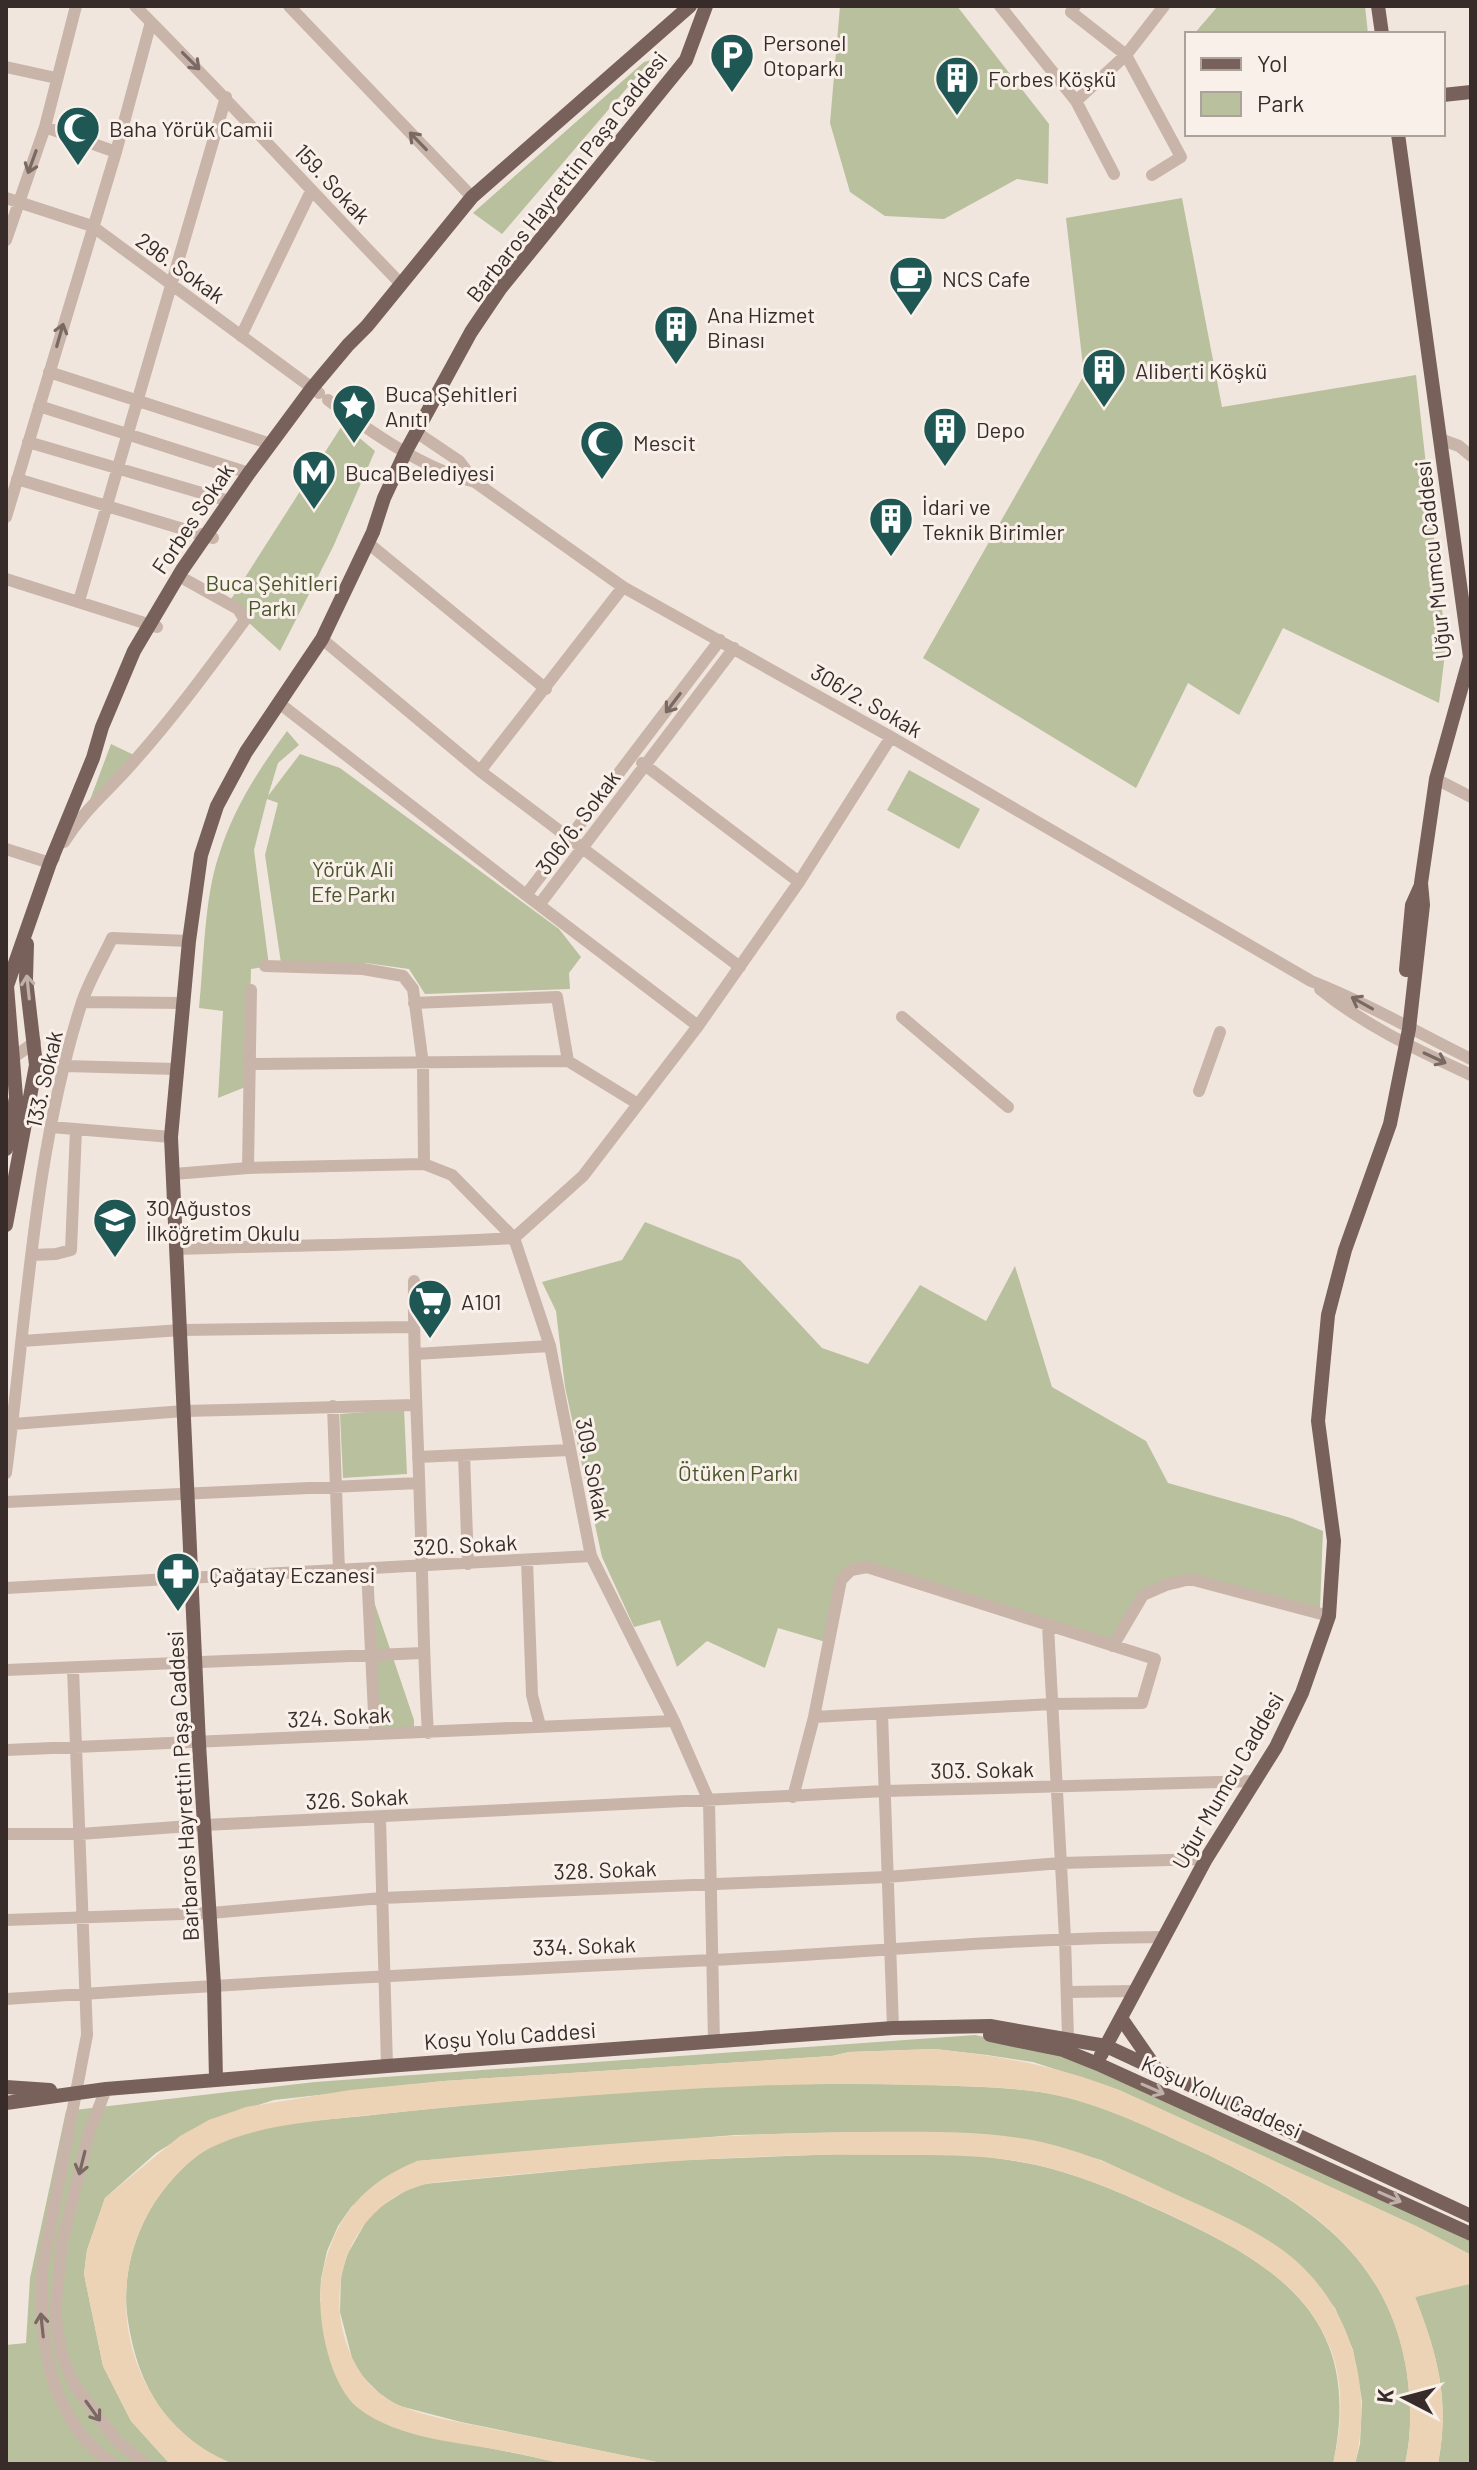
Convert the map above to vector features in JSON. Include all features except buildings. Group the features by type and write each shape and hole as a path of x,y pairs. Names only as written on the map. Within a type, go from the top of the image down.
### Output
{"main road":[{"name":"Forbes Sokak","path":"6,1149 16,1097 10,1058 7,988 102,727 153,625 209,537 320,394 348,345 472,197 690,6"},
{"name":"Barbaros Hayrettin Paşa Caddesi","path":"216,2080 211,1913 199,1744 171,1137 189,941 201,855 217,806 246,752 322,639 368,543 406,451 471,332 500,289 686,60 706,6"},
{"path":"1378,6 1382,32"},
{"path":"1445,95 1471,90"},
{"name":"Uğur Mumcu Caddesi","path":"1104,2050 1206,1859 1276,1747 1302,1693 1329,1616 1334,1541 1318,1421 1322,1355 1328,1315 1345,1250 1384,1136 1381,1121 1404,1035 1412,905 1421,883 1436,779 1467,678 1470,657 1398,136"},
{"name":"Forbes Sokak","path":"153,625 186,580 229,501 249,473 271,444 320,394"},
{"path":"6,1225 36,1065 26,979 28,932"},
{"path":"1121,2018 1157,2071"},
{"name":"Koşu Yolu Caddesi","path":"6,2103 106,2089 387,2066 893,2028 990,2026 1104,2050 1157,2071 1471,2216"},
{"name":"Koşu Yolu Caddesi","path":"1066,2044 1114,2071 1471,2234"},
{"path":"1104,2050 1103,2062 1114,2071"},
{"name":"Koşu Yolu Caddesi","path":"6,2087 78,2093"}],"street":[{"path":"6,240 12,200 45,127 76,6"},
{"name":"159. Sokak","path":"135,6 226,97 401,284"},
{"path":"289,6 472,197"},
{"path":"1000,6 1076,101 1114,174"},
{"path":"1076,101 1126,55 1164,6"},
{"path":"1073,9 1126,55 1181,157 1152,175"},
{"path":"6,517 116,152 151,22"},
{"path":"6,67 56,78"},
{"path":"79,601 226,97"},
{"path":"45,127 116,152"},
{"path":"241,336 311,191"},
{"name":"296. Sokak","path":"12,200 92,226 384,440 406,451"},
{"path":"49,372 271,444"},
{"path":"39,406 249,473"},
{"path":"416,432 459,461 475,482"},
{"path":"1440,439 1459,446 1471,456"},
{"path":"28,442 229,501"},
{"name":"306/2. Sokak","path":"406,451 454,476 475,482 623,587 891,737 1311,981 1343,1008 1404,1035"},
{"path":"17,479 209,537"},
{"path":"368,543 546,689"},
{"path":"6,579 153,625"},
{"path":"6,849 50,863 80,817 172,718 245,620 238,609 186,580"},
{"path":"480,771 623,587"},
{"path":"322,639 480,771 740,967"},
{"name":"306/6. Sokak","path":"720,640 526,895 539,905 734,648"},
{"path":"279,703 526,895"},
{"path":"177,1249 414,1245 514,1238 583,1176 698,1026 799,882 891,737"},
{"path":"633,756 799,882"},
{"path":"1436,779 1471,797"},
{"path":"539,905 698,1026"},
{"name":"133. Sokak","path":"6,1473 40,1186 51,1127 82,1002 112,938 189,941"},
{"path":"265,966 363,969 403,976 413,989 423,1064 424,1164"},
{"path":"248,1168 251,990"},
{"path":"414,1003 557,997 568,1061"},
{"path":"82,1002 183,1003"},
{"path":"902,1017 1008,1107"},
{"path":"1199,1091 1220,1032"},
{"path":"1404,1035 1471,1059"},
{"path":"1404,1035 1471,1075"},
{"path":"9,1042 35,1042"},
{"path":"10,1058 35,1042"},
{"path":"248,1064 568,1061 638,1104"},
{"path":"65,1066 176,1069"},
{"path":"51,1127 171,1137"},
{"path":"32,1255 71,1250 76,1129"},
{"path":"174,1174 248,1168 424,1164 452,1175 514,1238"},
{"name":"309. Sokak","path":"514,1238 550,1346 591,1556 674,1721 709,1801 714,2042"},
{"path":"414,1281 415,1405 428,1733"},
{"path":"22,1341 181,1330 414,1327"},
{"path":"415,1354 550,1346"},
{"path":"13,1424 184,1411 415,1405"},
{"path":"333,1406 339,1571"},
{"path":"418,1457 570,1450"},
{"path":"464,1455 468,1564"},
{"path":"6,1502 419,1483"},
{"name":"320. Sokak","path":"6,1588 591,1556"},
{"path":"527,1561 532,1695 540,1726"},
{"path":"793,1797 814,1717 841,1580 851,1570 867,1567 1155,1659 1142,1703 1052,1704 814,1717"},
{"path":"367,1569 375,1734"},
{"path":"1113,1646 1143,1595 1190,1579 1329,1616"},
{"path":"1048,1626 1065,1938 1066,2044"},
{"path":"6,1670 423,1653"},
{"path":"73,1668 87,2035 42,2270 40,2308 50,2374 60,2398 76,2426 100,2455 113,2464"},
{"path":"882,1713 893,2028"},
{"name":"324. Sokak","path":"6,1750 674,1721"},
{"name":"303. Sokak","path":"709,1801 885,1791 1256,1781"},
{"name":"326. Sokak","path":"6,1834 80,1834 204,1825 709,1801"},
{"path":"380,1818 387,2066"},
{"name":"328. Sokak","path":"6,1920 211,1913 382,1898 887,1877 1061,1863 1206,1859"},
{"name":"334. Sokak","path":"6,1999 1065,1938 1164,1937"},
{"path":"1067,1992 1135,1991"},
{"path":"106,2089 89,2133 62,2243 55,2312 61,2353 75,2386 116,2440 145,2464"}],"green space":[{"path":"840,6 957,6 1049,124 1048,184 1017,179 944,219 885,216 850,192 830,123"},
{"path":"1218,6 1365,6 1368,32 1196,32"},
{"path":"651,60 502,234 473,213 644,62"},
{"path":"1182,198 1222,407 1416,375 1446,645 1439,703 1283,628 1239,715 1188,683 1136,788 923,658 1084,375 1066,218"},
{"name":"Buca Şehitleri Parkı","path":"343,424 375,451 333,547 280,651 228,604"},
{"name":"Yörük Ali Efe Parkı","path":"287,731 299,745 278,763 268,796 300,754 340,768 559,929 581,957 569,973 570,989 425,994 409,969 366,963 281,963 265,855 278,803 267,799 254,850 269,966 251,969 248,1086 218,1098 223,1011 199,1008 210,890 225,838 239,806"},
{"path":"111,744 134,755 90,800"},
{"path":"909,770 980,809 959,849 887,810"},
{"name":"Ötüken Parkı","path":"645,1222 740,1260 822,1348 868,1364 920,1285 986,1321 1015,1266 1052,1387 1146,1441 1168,1483 1291,1518 1323,1531 1320,1608 1190,1579 1144,1595 1113,1646 867,1567 841,1580 829,1643 778,1628 765,1668 707,1641 677,1667 660,1620 634,1627 602,1557 565,1387 556,1311 542,1282 622,1260"},
{"path":"404,1409 407,1474 343,1478 340,1414"},
{"path":"363,1569 414,1720 414,1732 377,1734"},
{"path":"975,2035 1044,2050 1096,2069 1471,2239 1471,2255 1418,2227 1119,2090 1033,2062 987,2055 935,2049 849,2052 832,2056 444,2081 274,2100 209,2120 156,2153 105,2198 87,2250 84,2274 103,2366 131,2421 170,2464 6,2464 6,2345 26,2343 30,2278 66,2111 315,2082"},
{"path":"777,2083 935,2085 1026,2090 1056,2095 1139,2123 1226,2164 1298,2205 1330,2230 1357,2258 1380,2291 1396,2329 1407,2373 1409,2396 1409,2441 1405,2464 1355,2464 1360,2444 1362,2401 1353,2350 1335,2308 1294,2260 1240,2225 1101,2160 1028,2140 980,2134 863,2132 735,2135 417,2161 352,2206 338,2226 327,2251 320,2301 356,2406 402,2430 567,2464 233,2464 191,2440 174,2425 149,2389 140,2368 128,2321 126,2297 133,2249 153,2205 167,2185 183,2167 220,2142 240,2134 308,2121 524,2100"},
{"path":"839,2154 972,2156 1054,2169 1145,2204 1244,2254 1277,2277 1304,2304 1324,2335 1336,2371 1339,2414 1333,2464 666,2464 461,2422 396,2405 361,2375 352,2358 340,2312 341,2276 347,2255 368,2218 405,2191 424,2184 663,2161"},
{"path":"1471,2282 1471,2464 1438,2464 1443,2419 1440,2379 1415,2297"}],"sand":[{"path":"935,2049 1028,2063 1119,2090 1418,2227 1471,2255 1470,2284 1415,2297 1440,2379 1443,2420 1438,2464 1405,2464 1410,2430 1409,2396 1396,2329 1379,2291 1357,2258 1329,2229 1263,2183 1150,2128 1077,2101 1040,2092 1008,2089 818,2084 675,2090 382,2114 303,2123 246,2134 202,2153 171,2181 153,2205 136,2241 127,2279 127,2317 134,2354 148,2388 170,2419 198,2445 233,2464 170,2464 131,2421 103,2366 84,2274 87,2250 105,2198 180,2136 209,2120 246,2107 350,2090 832,2056 849,2052"},
{"path":"968,2133 1051,2144 1087,2155 1138,2177 1236,2222 1281,2249 1315,2280 1344,2327 1354,2353 1361,2408 1355,2464 1333,2464 1340,2414 1337,2372 1325,2335 1304,2304 1277,2277 1206,2232 1110,2189 1036,2165 983,2157 744,2157 446,2181 406,2191 380,2208 360,2230 342,2273 340,2317 353,2359 379,2393 430,2416 666,2464 562,2463 413,2434 375,2419 358,2408 338,2381 322,2324 323,2271 344,2217 367,2191 398,2170 417,2161 584,2146 751,2135"}],"place":[{"name":"Personel Otoparkı","path":"732,94"},
{"name":"Forbes Köşkü","path":"957,117"},
{"name":"Baha Yörük Camii","path":"78,167"},
{"name":"NCS Cafe","path":"911,317"},
{"name":"Ana Hizmet Binası","path":"676,366"},
{"name":"Aliberti Köşkü","path":"1104,409"},
{"name":"Buca Şehitleri Anıtı","path":"354,445"},
{"name":"Depo","path":"945,468"},
{"name":"Mescit","path":"602,481"},
{"name":"Buca Belediyesi","path":"314,511"},
{"name":"İdari ve Teknik Birimler","path":"891,558"},
{"name":"30 Ağustos İlköğretim Okulu","path":"115,1259"},
{"name":"A101","path":"430,1340"},
{"name":"Çağatay Eczanesi","path":"178,1613"}]}
